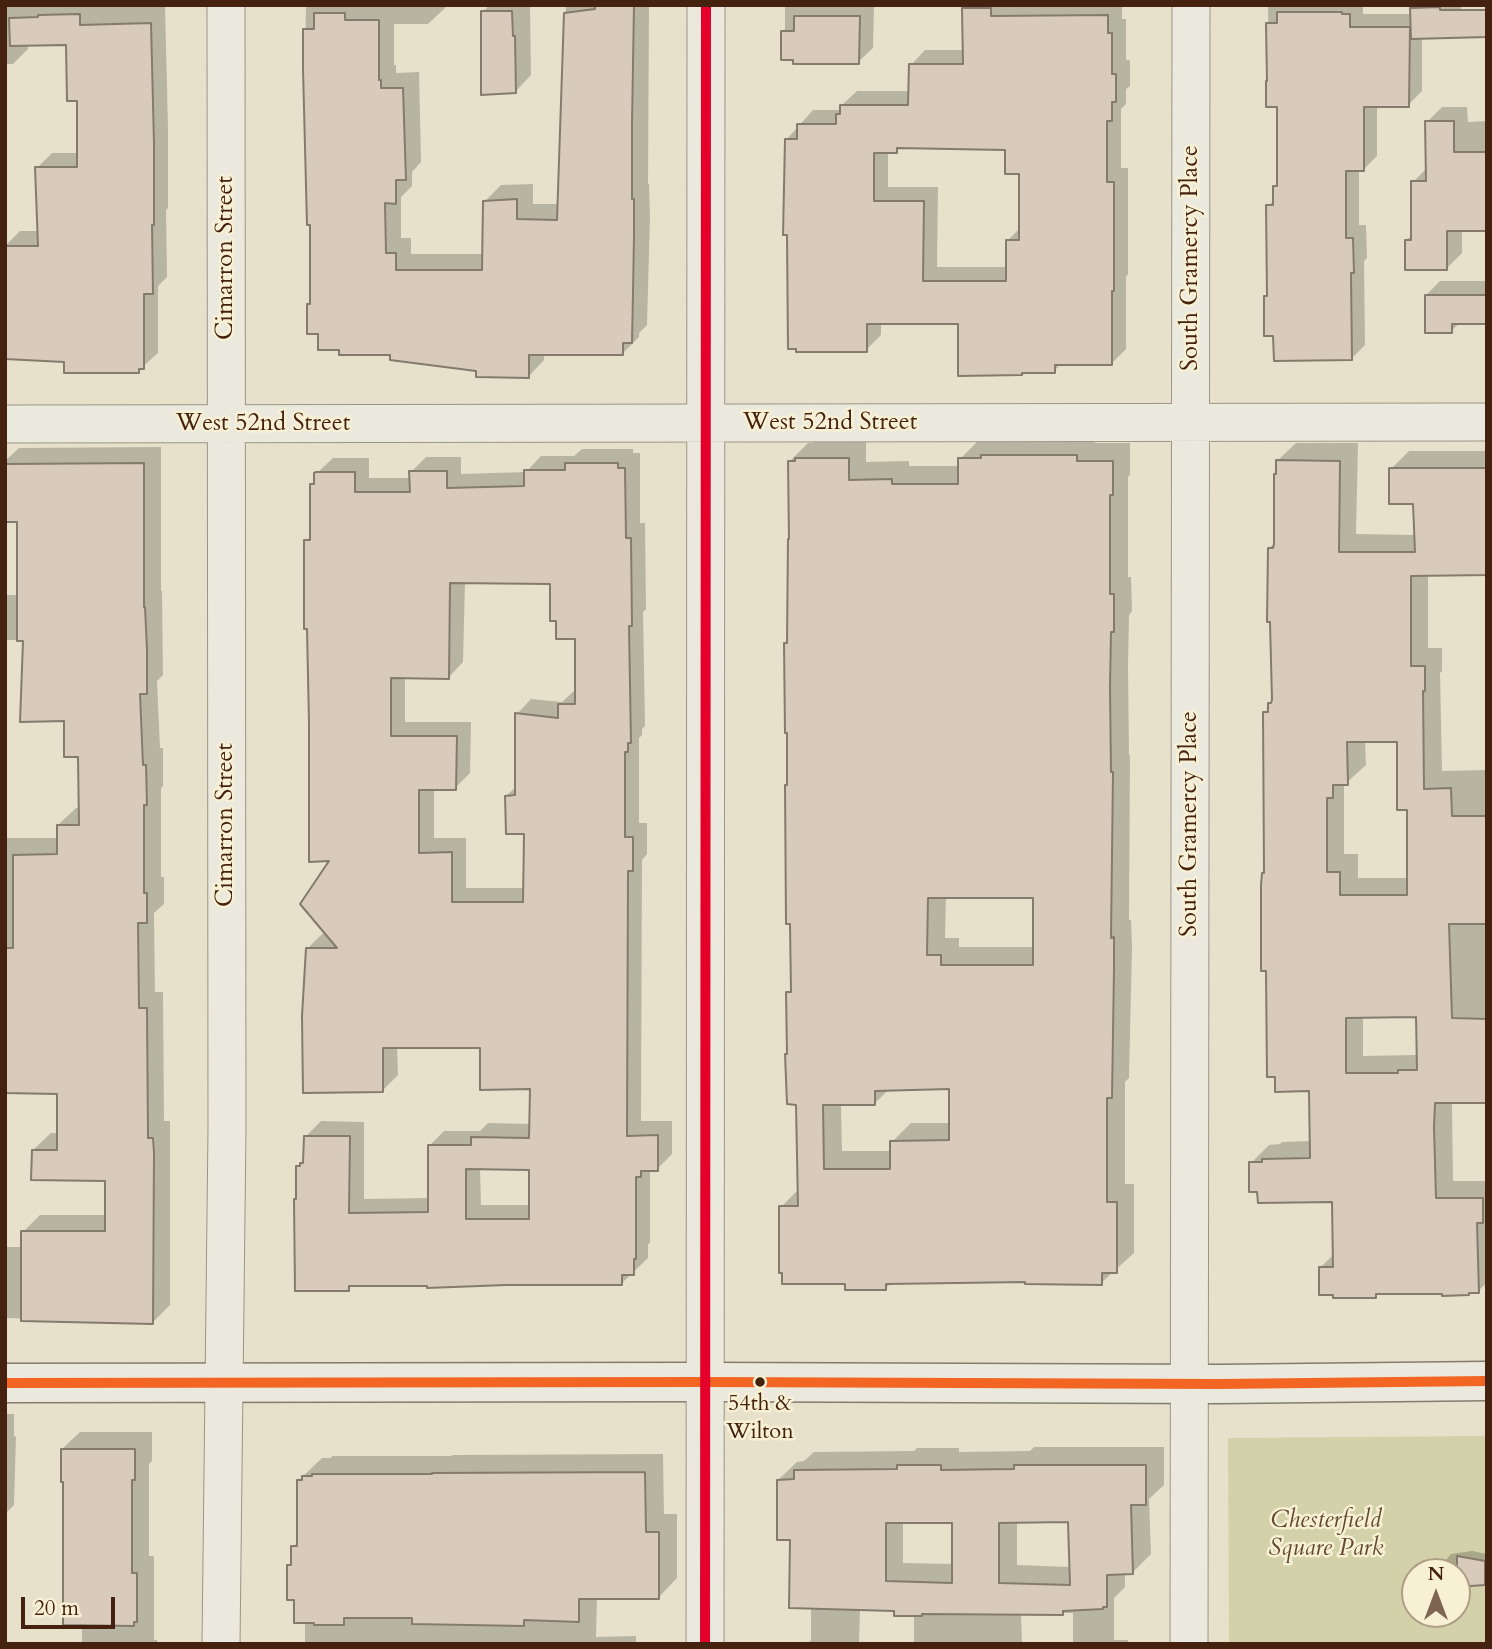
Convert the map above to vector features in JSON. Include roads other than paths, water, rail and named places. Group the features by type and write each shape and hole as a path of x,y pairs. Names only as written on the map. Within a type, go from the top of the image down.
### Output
{"street":[{"name":"Cimarron Street","path":"221,1644 227,1129 226,5"},
{"path":"705,1644 706,5"},
{"name":"South Gramercy Place","path":"1189,1644 1191,5"},
{"name":"West 52nd Street","path":"5,424 1487,422"},
{"path":"5,1383 1189,1384 1487,1381"}],"place":[{"name":"54th & Wilton","path":"760,1382"}],"park label":[{"name":"Chesterfield Square Park","path":"1326,1535"}]}
